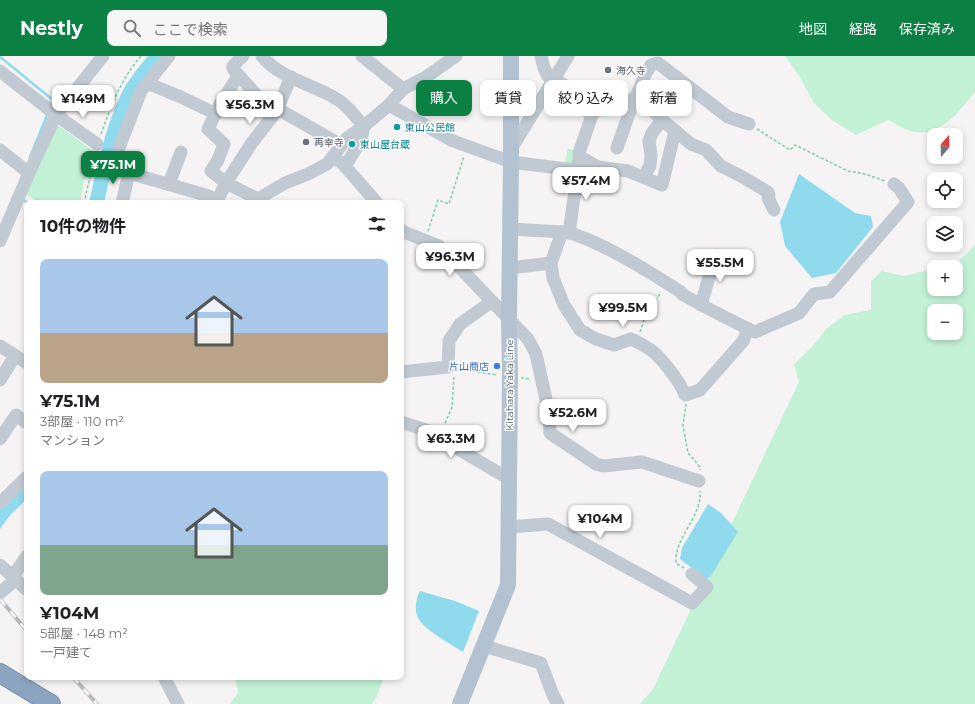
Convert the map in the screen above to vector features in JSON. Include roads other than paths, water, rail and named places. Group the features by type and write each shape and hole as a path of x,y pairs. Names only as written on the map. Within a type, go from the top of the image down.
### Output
{"highway":[{"path":"0,672 51,704"}],"main road":[{"name":"Kitahara Yaka Line","path":"460,704 508,585 511,56"}],"street":[{"path":"2,232 56,115 103,56"},
{"path":"119,148 141,90 169,56"},
{"path":"243,56 233,66 233,69 263,102 341,145"},
{"path":"262,56 268,64 337,99 347,107 364,126"},
{"path":"362,56 403,88"},
{"path":"238,76 208,129 224,144 218,160 211,171 226,183 258,199 285,183 308,174 327,164 347,138 389,105 403,88 426,77 456,56"},
{"path":"541,56 548,76 554,79"},
{"path":"511,155 568,56"},
{"path":"617,148 646,73 651,66 658,62 728,116 749,124"},
{"path":"0,71 56,115 97,144"},
{"path":"218,200 226,183 251,144 277,111 291,77"},
{"path":"147,83 216,114"},
{"path":"628,100 634,102 662,120 691,144 706,150 721,166 739,174 768,192 768,198 774,210"},
{"path":"628,103 634,102"},
{"path":"389,105 453,141 467,146 575,170"},
{"path":"592,116 575,170 577,177 566,232 551,263 553,278 564,305 580,330 596,339 614,345 631,339 636,341 652,351 668,368 684,390 685,395 700,390 744,340 747,329"},
{"path":"643,177 650,166 651,155 649,141 656,127 662,120"},
{"path":"345,167 361,140 364,126"},
{"path":"580,157 598,167 628,171 662,186 675,131"},
{"path":"0,150 29,173"},
{"path":"169,184 181,152"},
{"path":"333,157 345,167 373,200"},
{"path":"115,169 209,196 214,200"},
{"path":"123,200 129,173"},
{"path":"510,229 566,232 609,249 701,305 754,332 799,313 814,294 830,292 908,202 899,188 894,184"},
{"path":"404,232 439,246 528,339 536,354 542,379 549,413 550,433 596,464 603,466 642,462 699,481"},
{"path":"701,305 717,255"},
{"path":"510,268 551,263"},
{"path":"404,372 452,368 449,341 460,324 491,302"},
{"path":"0,346 24,361"},
{"path":"0,380 15,356"},
{"path":"0,439 16,415 24,421"},
{"path":"404,423 426,430 509,479"},
{"path":"0,503 24,480"},
{"path":"509,527 548,524 692,603 707,587 692,574"},
{"path":"0,593 14,577 24,561"},
{"path":"0,565 24,587"},
{"path":"484,646 541,663 558,704"},
{"path":"166,680 178,704"}],"water":[{"path":"148,56 165,56 115,153 105,200 90,200 110,120 121,94"},
{"path":"799,174 855,213 871,216 873,227 836,273 812,278 785,246 780,222"},
{"path":"24,484 24,502 11,514 0,529 0,509"},
{"path":"708,504 721,513 738,532 711,576 706,579 680,559 682,548"},
{"path":"420,591 458,602 479,611 463,652 421,623 417,615 416,608 417,597"}],"waterway":[{"path":"0,57 53,100 51,105"},
{"path":"30,157 48,113"}],"railway":[{"path":"0,599 24,627"},
{"path":"76,680 97,704"}],"place":[{"name":"海久寺","path":"608,70"},
{"name":"東山公民館","path":"397,127"},
{"name":"再幸寺","path":"306,142"},
{"name":"東山屋台蔵","path":"352,144"},
{"name":"片山商店","path":"497,366"}]}
